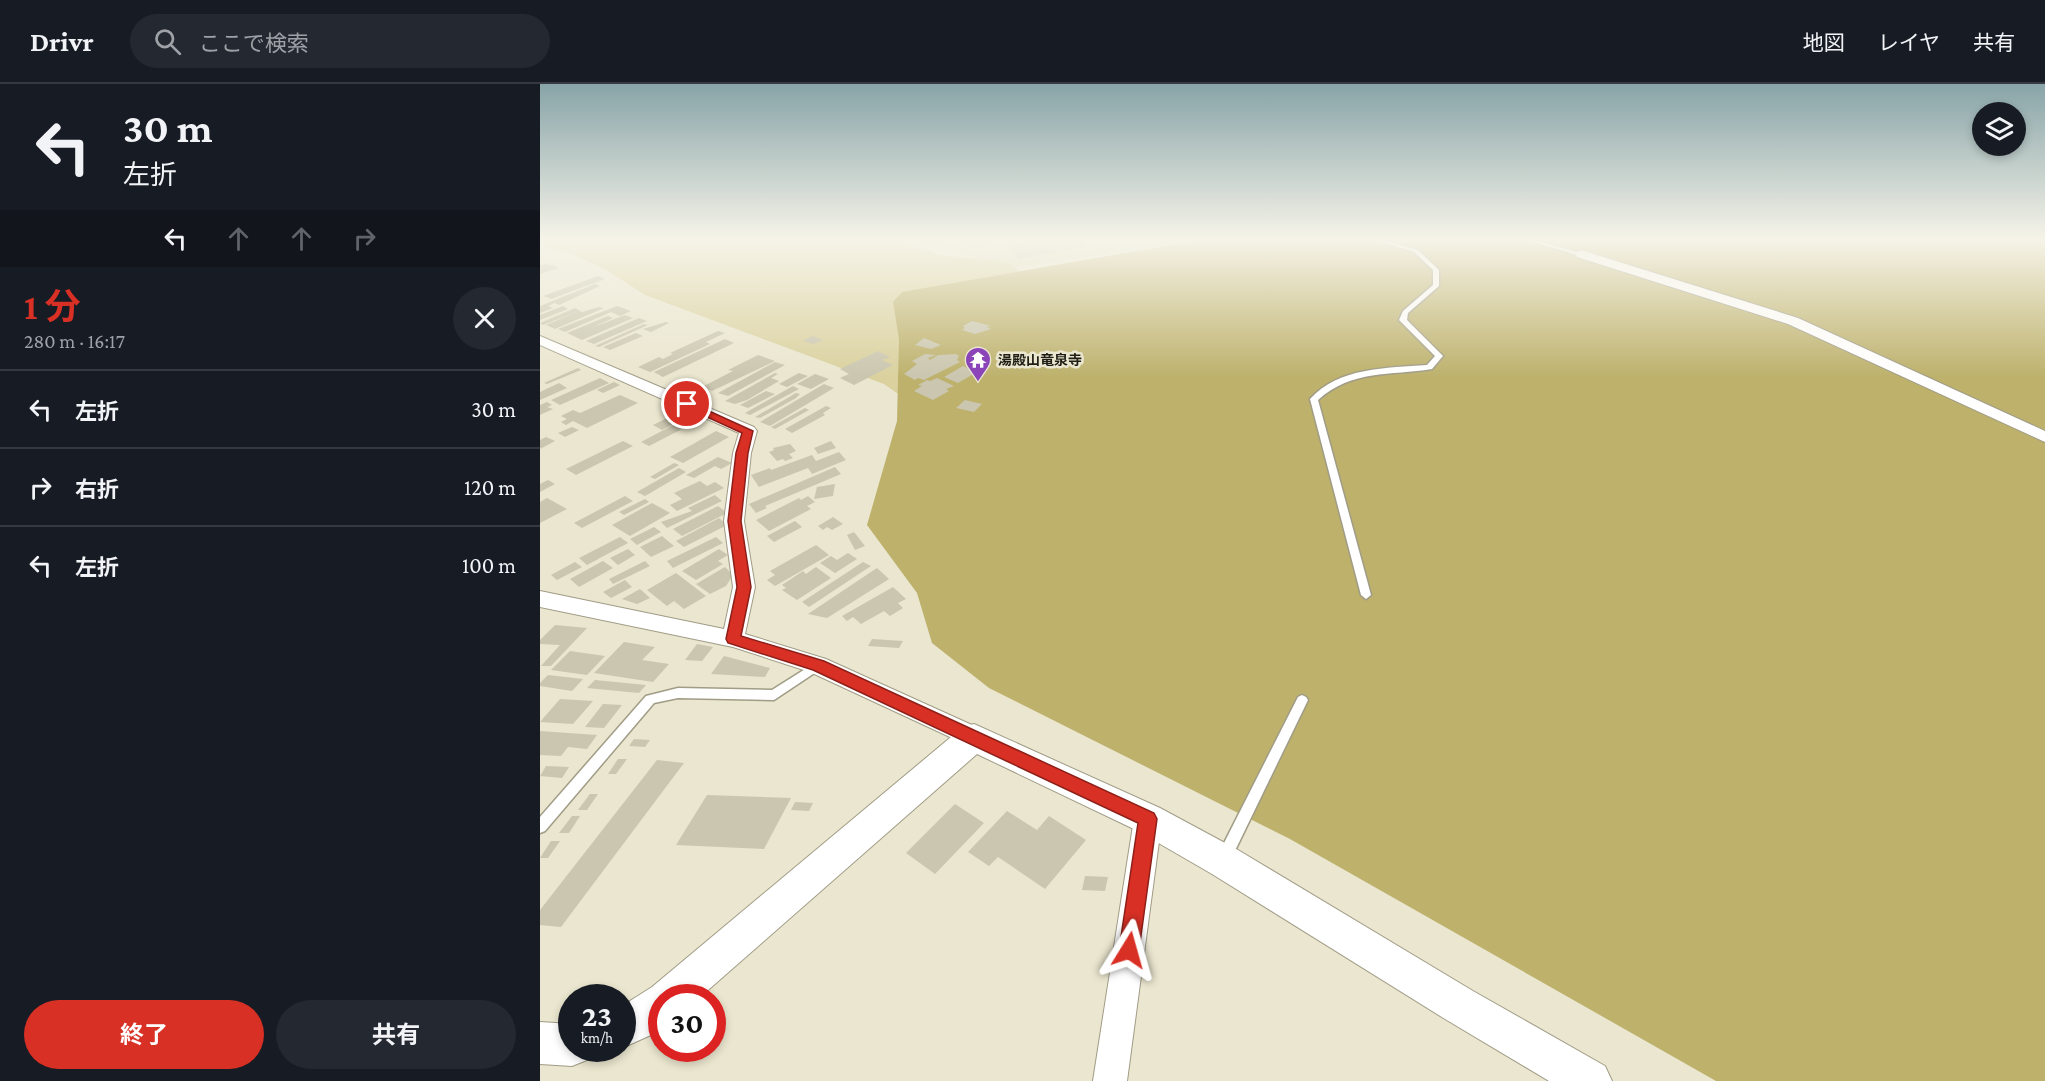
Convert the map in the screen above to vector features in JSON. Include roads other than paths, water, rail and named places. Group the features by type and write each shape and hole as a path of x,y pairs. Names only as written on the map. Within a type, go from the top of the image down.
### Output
{"street":[{"path":"1678,285 1793,321 2045,437"},
{"path":"540,340 748,431 742,453 734,521 744,587 733,639"},
{"path":"540,599 733,639 818,666 974,737 1148,819 1590,1081"},
{"path":"684,984 974,737"},
{"path":"1110,1081 1148,819"},
{"path":"540,1043 558,1044"}],"lane":[{"path":"1366,595 1314,399 1321,392 1344,381 1380,371 1429,366 1439,356 1403,320 1405,312 1436,285"},
{"path":"540,827 650,699 678,693 774,695 818,666"},
{"path":"1222,862 1302,700"}],"place":[{"name":"湯殿山竜泉寺","path":"978,383"}]}
